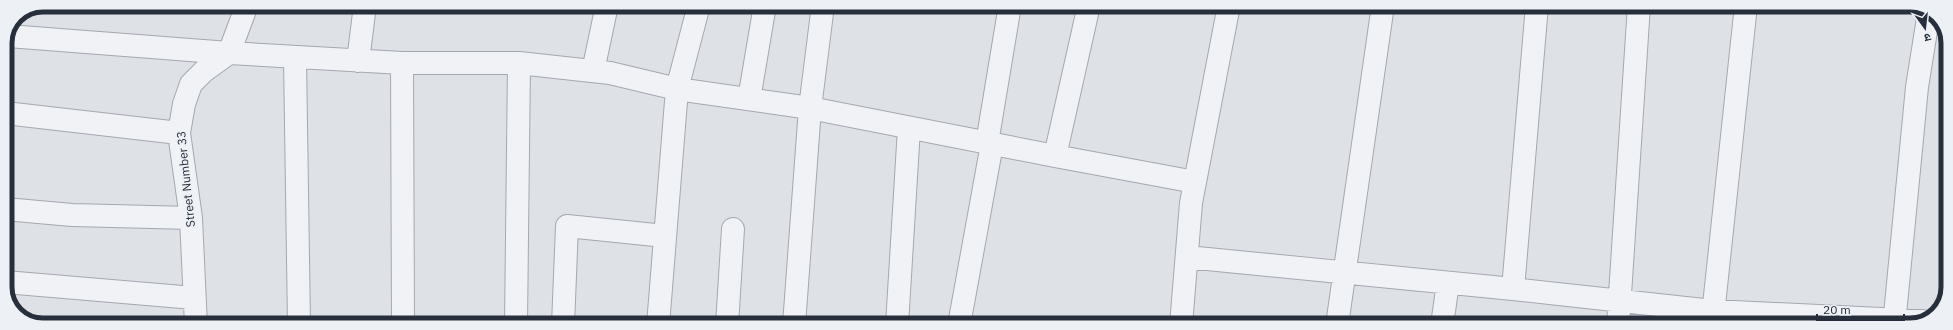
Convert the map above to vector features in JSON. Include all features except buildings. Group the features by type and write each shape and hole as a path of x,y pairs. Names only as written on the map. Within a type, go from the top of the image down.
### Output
{"street":[{"path":"229,53 244,12"},
{"path":"358,61 364,12"},
{"path":"593,71 606,12"},
{"path":"659,318 677,89 697,12"},
{"path":"748,99 764,12"},
{"path":"795,318 810,108 822,12"},
{"path":"959,318 989,144 1009,12"},
{"path":"1055,156 1087,12"},
{"path":"1182,318 1191,203 1228,12"},
{"path":"1338,318 1382,12"},
{"path":"1512,289 1536,12"},
{"path":"1619,318 1639,12"},
{"path":"1186,257 1620,300 1712,318 1745,12"},
{"path":"1894,318 1917,88 1927,17"},
{"path":"13,36 229,53 358,61 402,63 519,63 610,73 677,89 810,108 989,144 1195,182"},
{"name":"Street Number 33","path":"195,318 191,218 179,133 184,104 191,84 204,71 229,53"},
{"path":"295,57 299,318"},
{"path":"402,63 402,318"},
{"path":"516,318 519,63"},
{"path":"12,114 179,133"},
{"path":"897,318 909,128"},
{"path":"12,210 72,215 191,218"},
{"path":"563,318 567,226 665,236"},
{"path":"727,318 733,229"},
{"path":"12,283 194,298"},
{"path":"1443,318 1448,283"}]}
